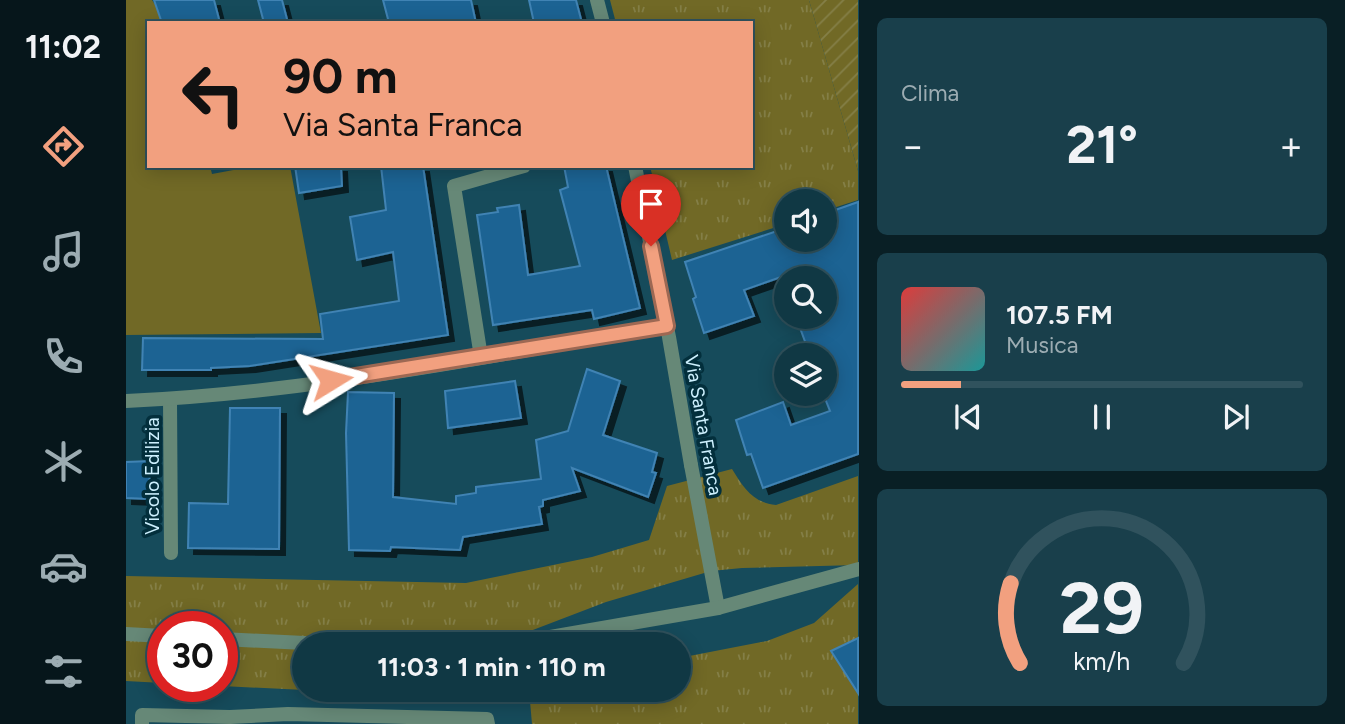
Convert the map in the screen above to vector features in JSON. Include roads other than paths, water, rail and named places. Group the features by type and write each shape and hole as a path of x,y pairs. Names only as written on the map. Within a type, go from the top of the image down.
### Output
{"street":[{"path":"597,0 602,21"},
{"path":"481,357 454,186 517,168"},
{"name":"Via Santa Franca","path":"635,168 718,608"},
{"name":"Vicolo Edilizia","path":"126,401 195,398 358,376 667,326"},
{"name":"Vicolo Edilizia","path":"170,399 172,553"},
{"path":"579,632 718,608 859,569"},
{"path":"126,635 147,636"},
{"path":"238,640 292,642"},
{"path":"142,724 142,715 230,717 288,714 488,719 488,724"}]}
